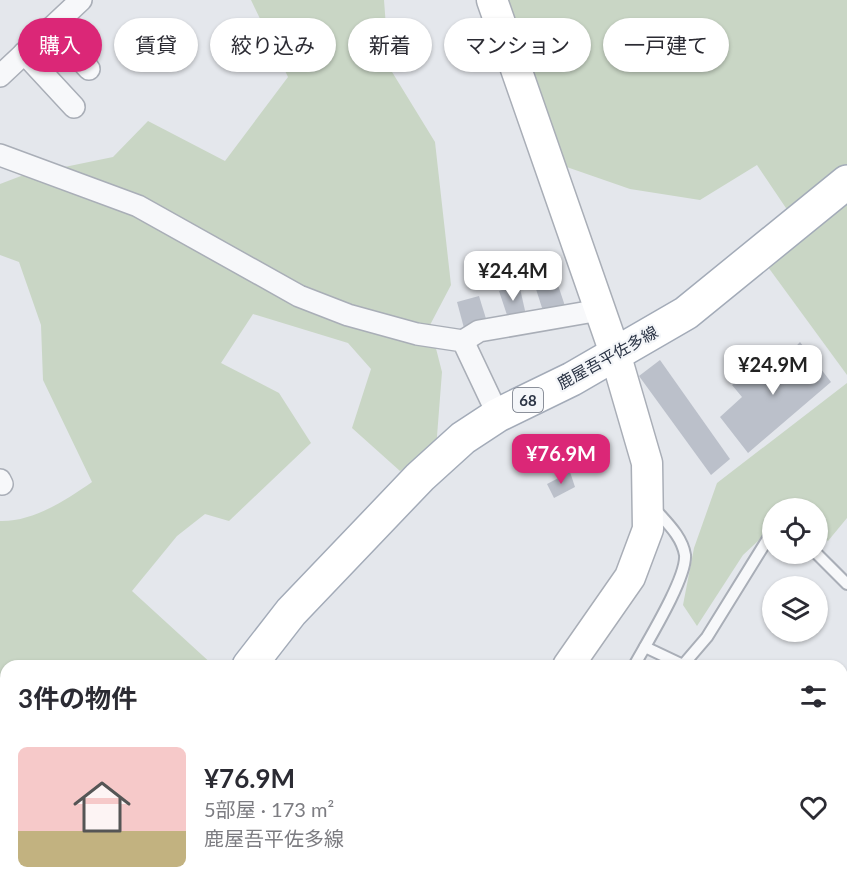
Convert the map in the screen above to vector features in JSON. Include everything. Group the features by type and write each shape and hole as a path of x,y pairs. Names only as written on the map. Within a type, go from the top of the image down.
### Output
{"main road":[{"name":"鹿屋吾平佐多線","path":"254,660 291,612 420,477 463,438 498,415 572,379 686,313 847,182"}],"street":[{"path":"62,18 81,0"},
{"path":"492,0 615,353 647,463 648,529 630,577 572,660"},
{"path":"0,76 18,59"},
{"path":"42,72 74,107"},
{"path":"2,159 138,206 299,296 348,315 417,334 463,341 479,332 600,310"},
{"path":"463,341 498,415"}],"lane":[{"path":"637,660 678,582 685,556 677,535 649,502"},
{"path":"687,660 707,637 762,548"},
{"path":"827,564 847,584"},
{"path":"645,647 672,660"}],"green space":[{"path":"251,0 384,0 385,18 348,18 348,72 392,72 435,142 451,285 430,325 442,372 436,449 400,471 352,428 371,369 348,343 253,314 221,363 279,393 311,443 229,521 205,514 177,536 132,591 207,660 0,660 0,521 25,518 49,509 92,482 43,380 41,325 19,262 0,255 0,184 21,176 113,157 148,121 225,161 288,77 286,72 336,72 336,18 260,18"},
{"path":"503,0 847,0 847,170 790,214 757,165 700,200 630,189 558,164 527,72 591,72 591,18 509,18"},
{"path":"847,201 847,375 768,267"},
{"path":"847,383 847,518 828,541 828,498 762,498 762,537 743,555 697,626 683,605 694,548 717,483"}],"building":[{"path":"556,279 565,306 544,314 535,286"},
{"path":"519,284 526,315 509,321 499,291"},
{"path":"479,296 487,322 464,328 457,302"},
{"path":"800,342 831,382 748,453 720,417 742,397 732,385 765,355 777,366"},
{"path":"660,360 730,459 711,475 639,376"},
{"path":"570,472 575,487 554,498 547,484"}]}
